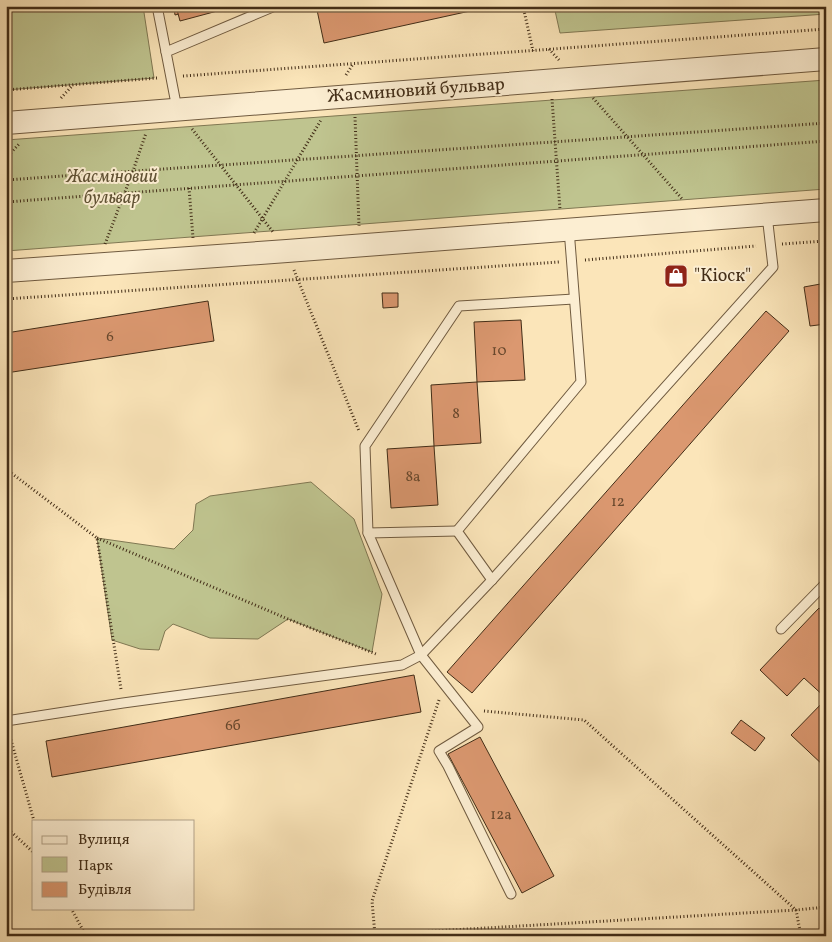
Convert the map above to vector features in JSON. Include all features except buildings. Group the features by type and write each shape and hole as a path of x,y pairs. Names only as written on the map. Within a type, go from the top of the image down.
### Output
{"street":[{"name":"Жасминовий бульвар","path":"6,123 826,59"},
{"path":"6,271 826,210"}],"lane":[{"path":"157,6 177,109"},
{"path":"166,52 274,6"},
{"path":"6,721 402,665 421,655 492,580 773,267 767,214"},
{"path":"368,533 457,532 581,382 572,261 565,229"},
{"path":"511,894 439,751 478,727 421,655 368,533 365,446 459,306 574,300"},
{"path":"457,532 492,580"},
{"path":"781,629 826,583"}],"path":[{"path":"523,6 533,51"},
{"path":"6,90 826,30"},
{"path":"549,49 726,248"},
{"path":"549,49 556,161 565,229"},
{"path":"224,286 298,160 344,96 353,64"},
{"path":"353,64 344,96 356,156 362,276"},
{"path":"87,294 133,171 153,111"},
{"path":"6,180 826,122"},
{"path":"6,202 826,141"},
{"path":"6,299 224,286 572,261 825,240"},
{"path":"6,470 97,538 402,665"},
{"path":"97,538 123,703"},
{"path":"375,935 372,901 444,685"},
{"path":"463,709 584,720 796,910 801,936"},
{"path":"6,725 34,820"},
{"path":"6,827 32,850"},
{"path":"348,936 826,907"},
{"path":"72,910 86,936"}],"green space":[{"path":"6,6 143,6 154,78 6,90"},
{"path":"554,6 826,6 826,14 560,33"},
{"name":"Жасміновий бульвар","path":"826,80 826,189 6,251 6,140"},
{"path":"311,482 354,519 382,594 372,652 288,619 258,639 210,638 173,624 165,631 159,650 140,649 112,640 97,538 174,549 193,530 196,504 210,496"}],"place":[{"name":"\"Кіоск\"","path":"676,276"}]}
